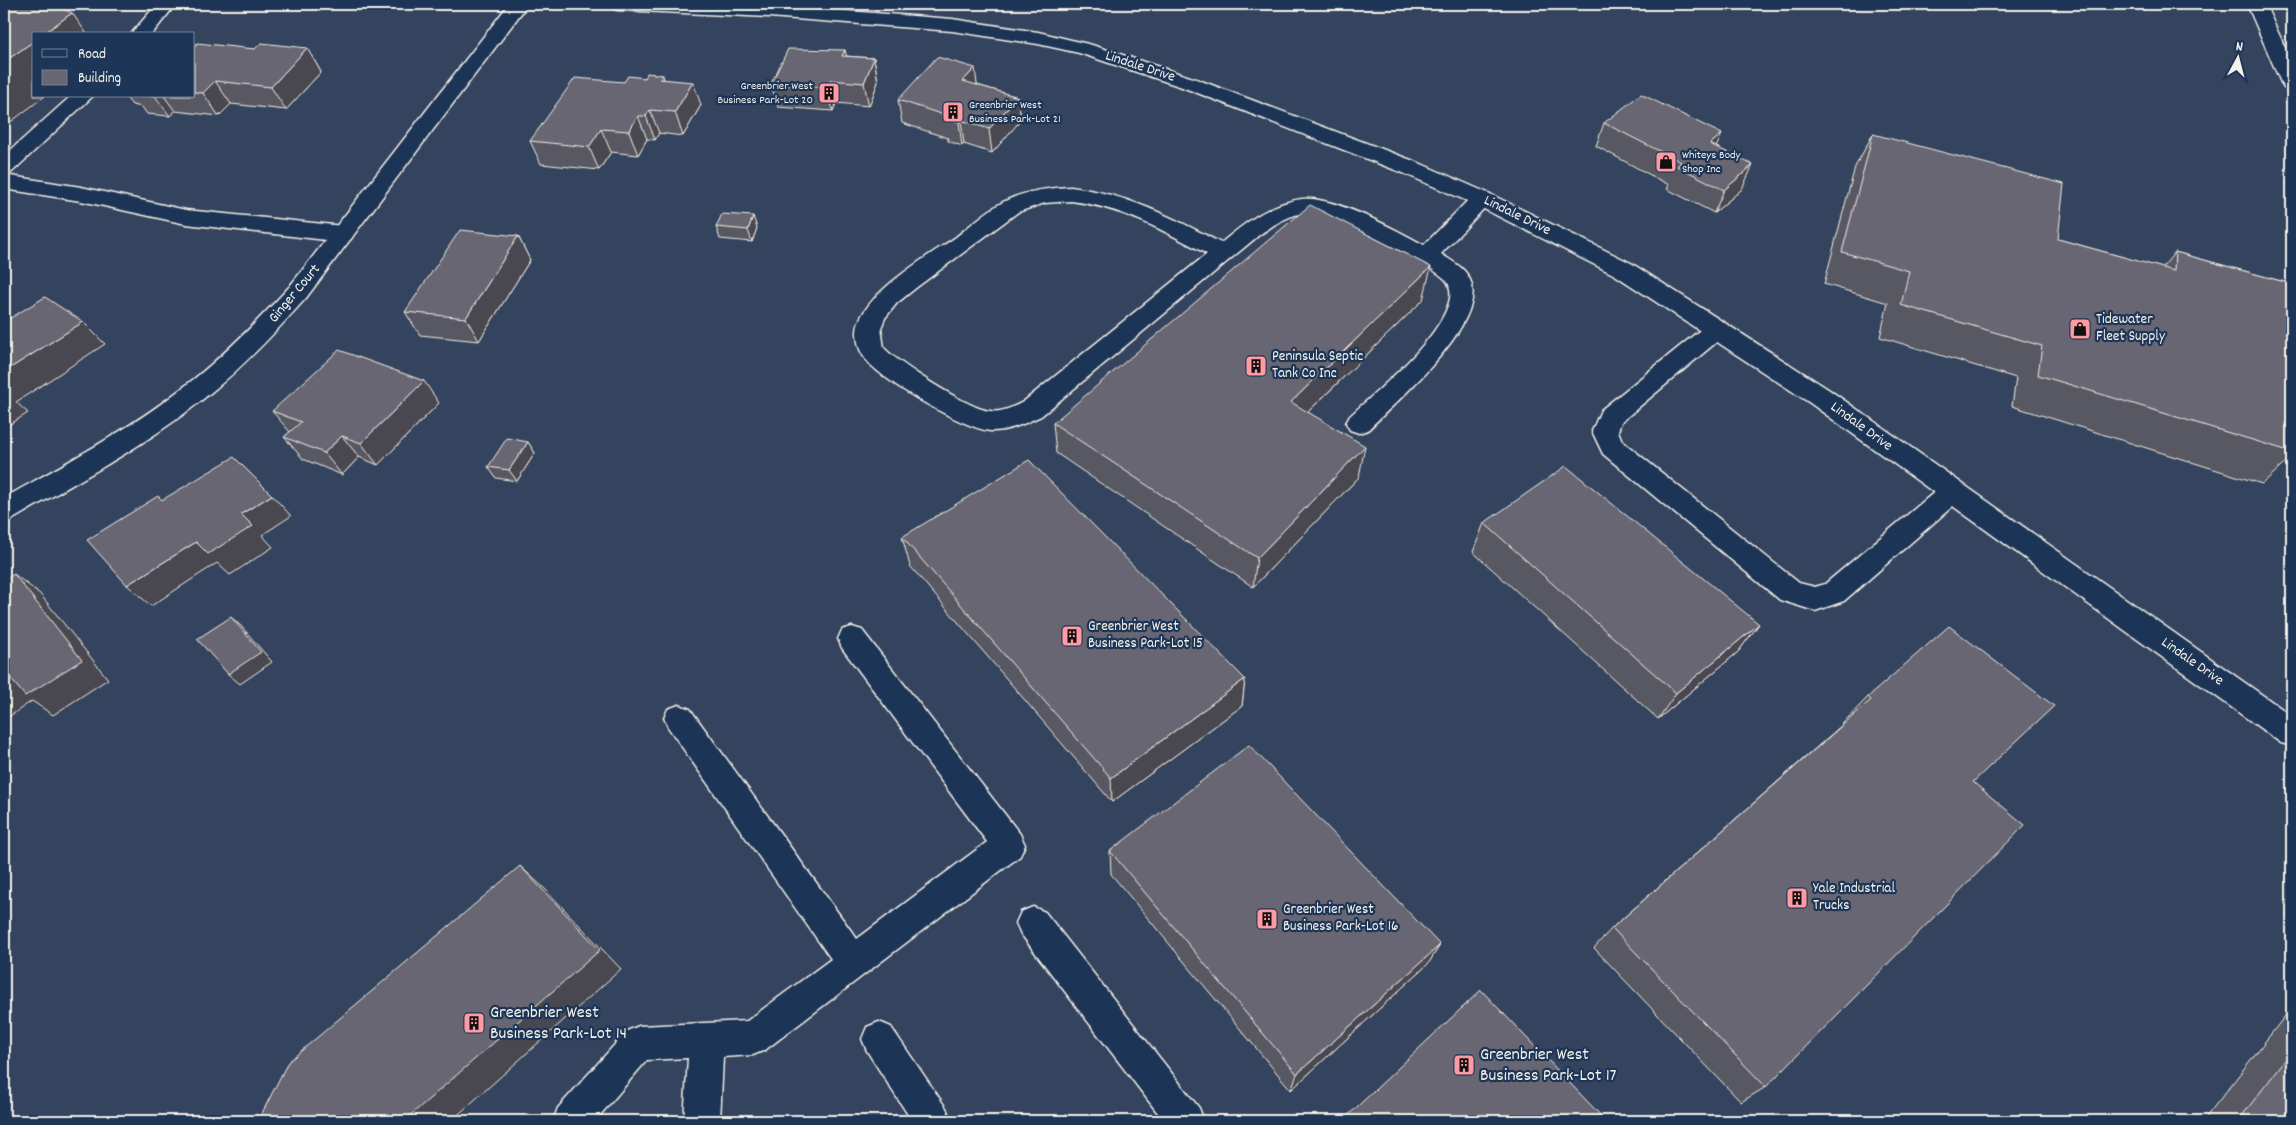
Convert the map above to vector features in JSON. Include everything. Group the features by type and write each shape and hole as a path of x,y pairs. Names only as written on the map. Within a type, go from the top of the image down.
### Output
{"street":[{"path":"143,32 167,4"},
{"name":"Ginger Court","path":"4,512 142,430 194,393 266,329 298,292 519,4"},
{"name":"Lindale Drive","path":"618,4 769,11 952,25 1038,38 1085,49 1189,83 1411,168 1482,199 1622,269 1717,329 1819,396 2292,733"},
{"path":"2256,4 2292,85"},
{"path":"4,167 81,98"},
{"path":"4,182 81,194 186,217 343,234"},
{"path":"1222,253 1133,207 1107,199 1076,194 1046,194 1015,204 896,291 879,309 869,326 873,351 889,367 966,414 989,421 1012,419 1032,409 1222,253 1266,220 1288,210 1309,206 1335,212 1442,264 1458,278 1462,297 1454,318 1445,333 1431,350 1359,423"},
{"path":"1426,256 1482,199"},
{"path":"1717,329 1610,417 1605,431 1612,447 1790,592 1815,599 1834,593 1952,492"},
{"path":"571,1121 638,1043 753,1038 1009,845 852,639"},
{"path":"679,718 853,962"},
{"path":"1033,922 1186,1121"},
{"path":"879,1039 933,1121"},
{"path":"702,1121 707,1040"}],"building":[{"path":"10,4 53,4 72,13 46,32 32,32 32,42 4,62 4,8"},
{"path":"197,43 255,49 261,43 307,48 271,87 215,81 203,93 195,92 195,46"},
{"path":"788,49 845,50 842,56 874,58 864,83 830,80 827,88 771,84"},
{"path":"937,57 975,68 963,81 1018,97 989,129 961,120 959,122 945,118 947,116 898,100"},
{"path":"647,73 663,75 660,79 693,82 675,112 650,110 646,116 638,116 629,131 601,129 589,147 530,141 575,78 624,82 628,76 645,78"},
{"path":"1641,94 1722,134 1710,144 1753,165 1724,190 1677,166 1681,162 1604,123"},
{"name":"Tidewater Fleet Supply","path":"1873,134 2064,184 2058,239 2174,271 2175,252 2292,284 2292,452 2038,375 2042,346 1901,305 1909,271 1842,252"},
{"name":"Peninsula Septic Tank Co Inc","path":"1310,205 1431,267 1291,402 1365,446 1257,558 1053,423"},
{"path":"722,214 753,216 748,230 716,227"},
{"path":"460,230 518,236 466,318 405,312"},
{"path":"45,297 83,322 4,372 4,322"},
{"path":"339,350 424,381 361,443 342,436 324,453 284,437 301,422 272,411"},
{"path":"507,438 528,442 509,470 488,467"},
{"path":"234,457 272,495 241,514 253,526 208,554 196,542 127,585 87,540 158,496 162,500"},
{"name":"Greenbrier West Business Park-Lot 15","path":"1029,460 1245,679 1111,778 902,537"},
{"path":"1566,466 1759,624 1676,693 1484,523"},
{"path":"14,574 82,660 25,696 10,678 4,683 4,580"},
{"path":"231,617 261,652 228,674 197,639"},
{"name":"Yale Industrial Trucks","path":"1949,626 2054,706 1973,782 2025,825 1766,1087 1612,928 1871,700 1868,697"},
{"name":"Greenbrier West Business Park-Lot 16","path":"1249,745 1440,945 1297,1074 1110,851"},
{"name":"Greenbrier West Business Park-Lot 14","path":"520,866 600,950 404,1121 258,1121 288,1062"},
{"name":"Greenbrier West Business Park-Lot 17","path":"1481,990 1606,1121 1342,1121"},
{"path":"2292,1051 2292,1121 2238,1121"}],"place":[{"name":"Greenbrier West Business Park-Lot 20","path":"829,93"},
{"name":"Greenbrier West Business Park-Lot 21","path":"953,112"},
{"name":"Whiteys Body Shop Inc","path":"1666,162"},
{"name":"Tidewater Fleet Supply","path":"2080,329"},
{"name":"Peninsula Septic Tank Co Inc","path":"1256,366"},
{"name":"Greenbrier West Business Park-Lot 15","path":"1072,636"},
{"name":"Yale Industrial Trucks","path":"1797,898"},
{"name":"Greenbrier West Business Park-Lot 16","path":"1267,919"},
{"name":"Greenbrier West Business Park-Lot 14","path":"474,1023"},
{"name":"Greenbrier West Business Park-Lot 17","path":"1464,1065"}]}
